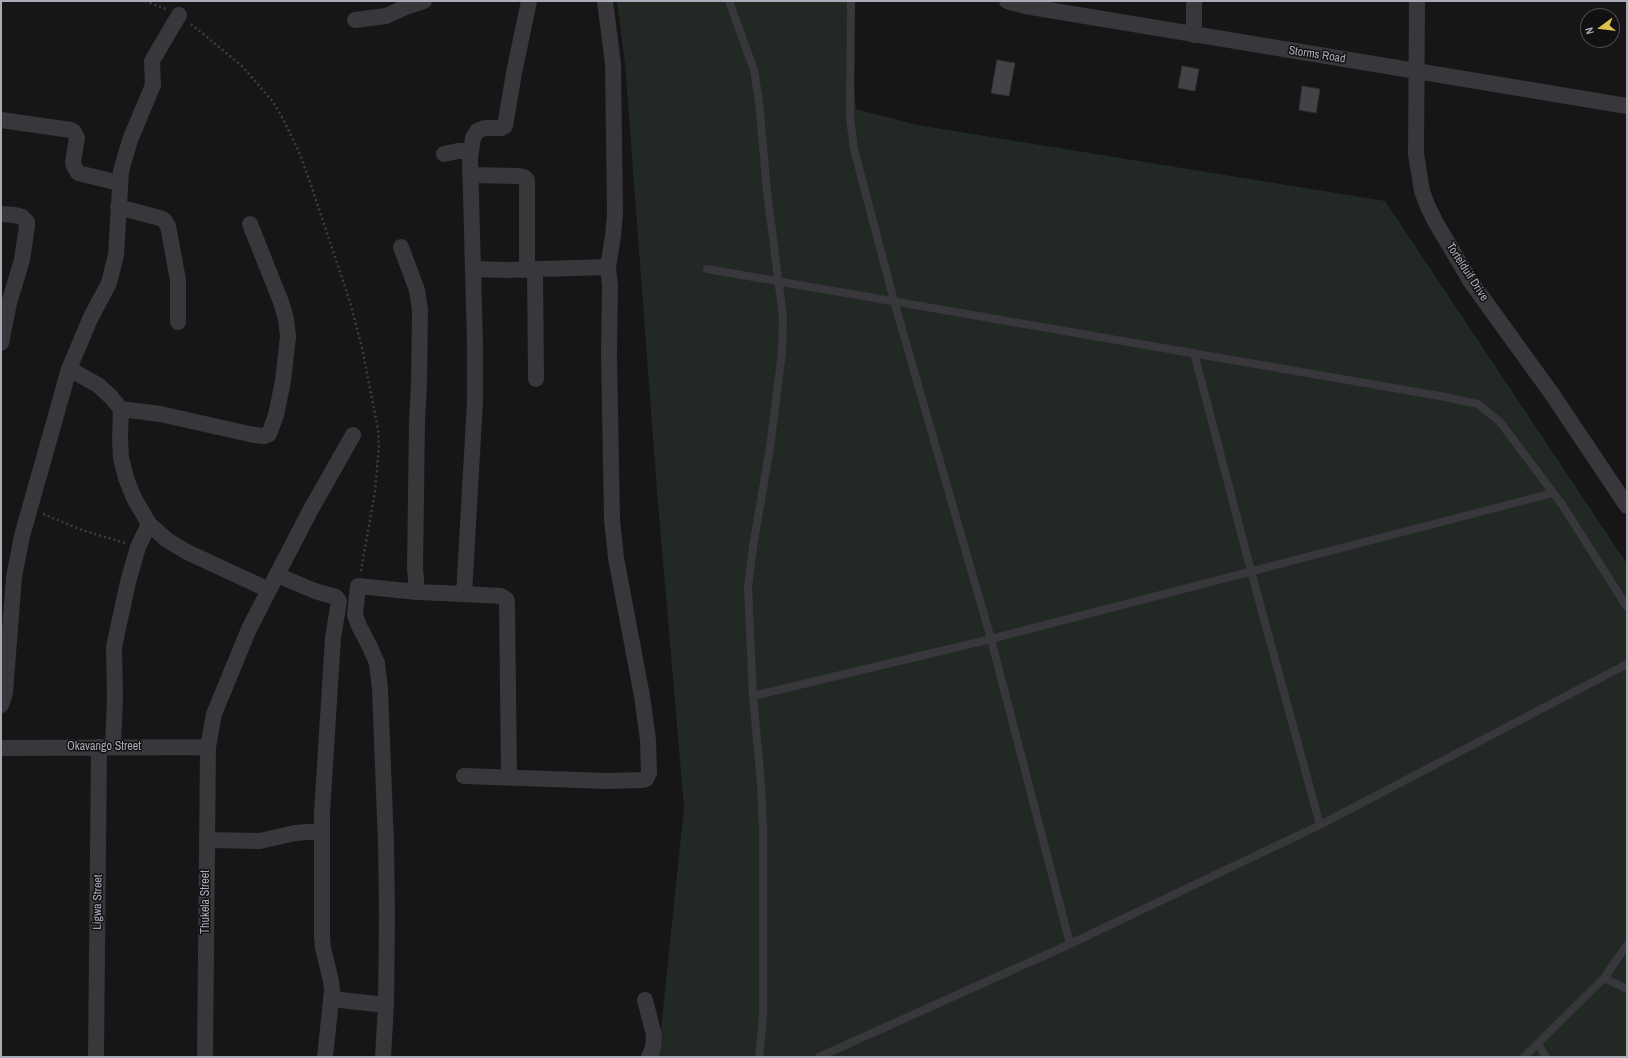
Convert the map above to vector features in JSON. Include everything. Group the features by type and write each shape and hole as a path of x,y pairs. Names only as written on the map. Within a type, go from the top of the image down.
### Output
{"street":[{"path":"355,20 386,16 405,4 424,1"},
{"path":"464,594 475,402 470,151 473,138 477,131 485,128 501,128 505,126 529,1"},
{"path":"464,776 607,781 643,780 646,779 649,773 648,740 642,696 616,558 612,520 609,354 610,285 608,267 615,213 613,64 605,1"},
{"name":"Storms Road","path":"1007,1 1025,6 1194,35 1627,106"},
{"path":"1194,1 1194,35"},
{"name":"Tortelduif Drive","path":"1417,1 1416,154 1422,191 1428,207 1471,282 1552,394 1627,506"},
{"path":"1,705 5,693 14,578 22,536 68,369 90,319 109,283 116,255 119,183 125,156 153,85 152,62 179,15"},
{"path":"1,120 71,130 77,138 74,166 78,173 119,183"},
{"path":"444,154 458,151 470,151"},
{"path":"470,175 519,176 524,177 527,180 536,379"},
{"path":"118,207 160,218 164,220 168,226 178,280 178,322"},
{"path":"1,214 22,217 27,222 27,226 22,260 9,303 1,342"},
{"path":"121,409 160,414 254,435 264,436 269,434 276,415 287,354 286,319 282,302 250,224"},
{"path":"401,247 417,290 420,310 419,384 416,423 417,592"},
{"path":"473,270 531,270 608,267"},
{"path":"68,369 98,385 121,409 120,439 126,478 134,498 149,524 166,540 187,552 269,590"},
{"name":"Thukela Street","path":"205,1057 208,747 214,714 249,629 310,511 353,435"},
{"name":"Ligwa Street","path":"96,1057 106,747 115,698 114,647 128,582 138,547 149,524"},
{"path":"277,575 338,599 332,638 322,831 322,937 331,982 332,999 325,1057"},
{"path":"383,1057 386,1005 386,844 380,689 377,663 355,615 358,586 417,592 501,596 506,599 508,602 510,777"},
{"name":"Okavango Street","path":"1,748 208,747"},
{"path":"207,840 267,840 295,833 322,831"},
{"path":"332,999 386,1005"},
{"path":"645,1000 654,1035 653,1048 649,1057"}],"lane":[{"path":"728,1 754,70 759,102 783,318 782,353 770,447 753,547 748,587 763,829 763,1016 759,1057"},
{"path":"851,1 850,118 854,148 894,301 991,639 1070,944"},
{"path":"707,269 1440,396 1478,404 1500,422 1563,506 1627,607"},
{"path":"1194,353 1320,825"},
{"path":"754,696 991,639 1553,493"},
{"path":"820,1057 1070,944 1320,825 1627,664"},
{"path":"1524,1057 1604,978 1627,945"},
{"path":"1604,978 1627,989"},
{"path":"1538,1044 1546,1057"}],"path":[{"path":"145,1 179,15 242,66 273,102 281,115 299,152 309,179 350,302 362,348 378,429 379,447 375,491 358,586"},
{"path":"30,508 82,530 138,547"}],"shaded area":[{"path":"617,1 850,1 856,109 917,125 1385,201 1627,564 1627,1057 651,1057 660,1039 684,807 657,491 625,63"}],"building":[{"path":"997,60 1015,63 1009,96 991,93"},
{"path":"1182,66 1199,69 1195,91 1178,88"},
{"path":"1302,86 1320,89 1316,113 1299,110"}]}
